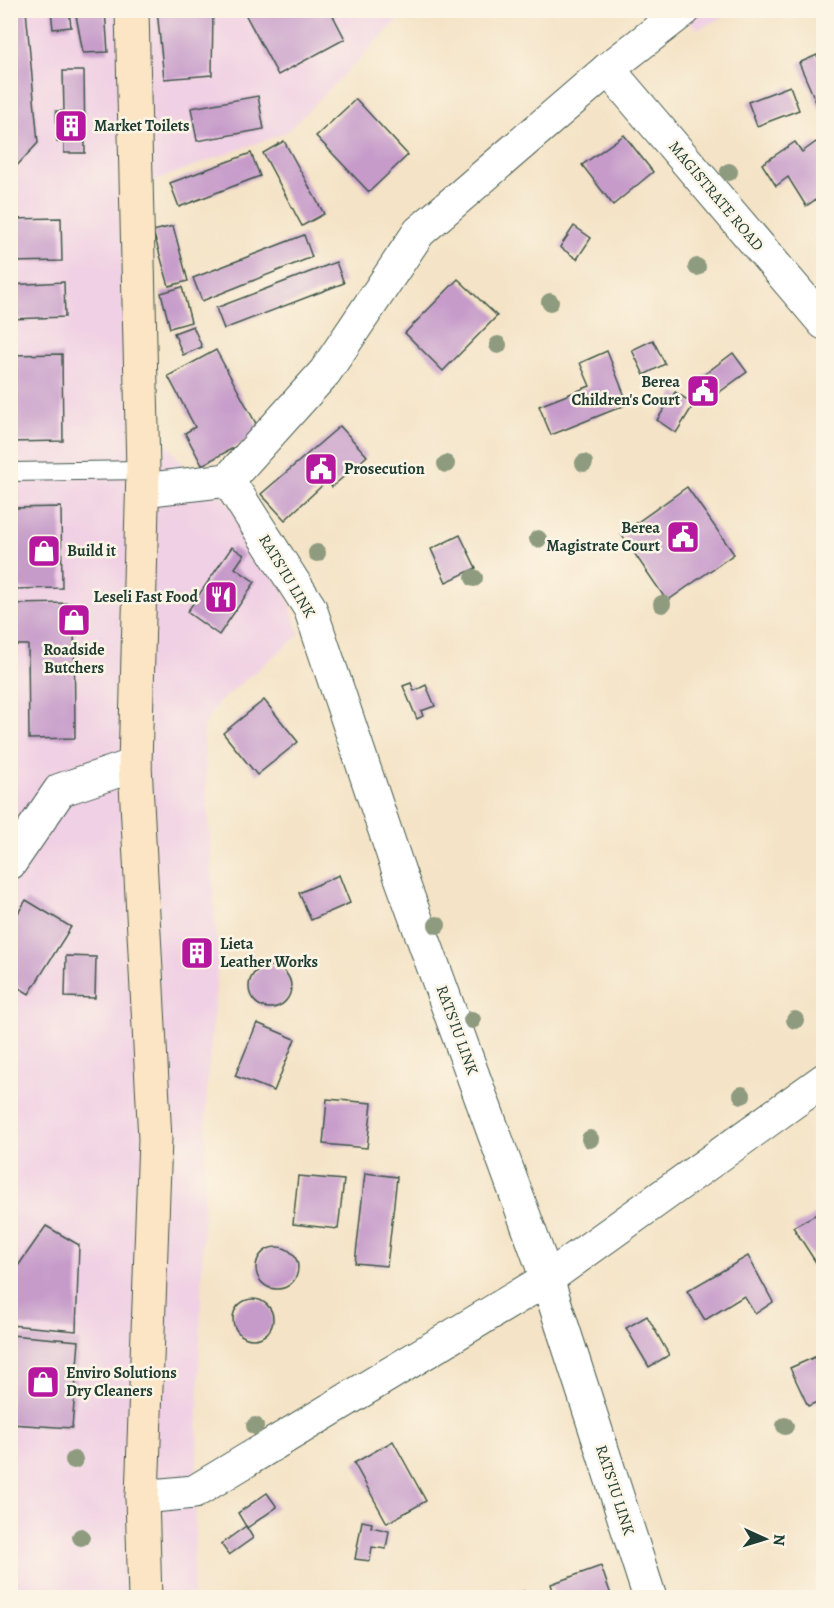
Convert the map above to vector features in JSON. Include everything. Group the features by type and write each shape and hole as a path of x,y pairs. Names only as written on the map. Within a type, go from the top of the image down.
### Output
{"main road":[{"path":"132,10 143,480 135,765 155,1139 142,1497 146,1598"}],"street":[{"path":"143,480 228,480 325,372 419,232 608,69 684,10"},
{"name":"MAGISTRATE ROAD","path":"608,69 824,323"},
{"name":"RATS'IU LINK","path":"228,480 310,608 400,874 547,1279 650,1598"},
{"path":"10,862 60,790 135,765"},
{"path":"142,1497 194,1492 547,1279 824,1080"}],"lane":[{"path":"10,472 143,480"}],"shaded area":[{"path":"11,11 407,11 287,132 150,182 158,432 188,471 208,476 279,575 300,634 218,703 203,726 218,965 207,1085 193,1597 11,1597 10,802 14,796 10,792"},
{"path":"678,11 737,11 698,29"}],"building":[{"path":"10,10 26,10 38,143 10,173"},
{"path":"51,10 69,10 71,27 53,29"},
{"path":"75,10 105,10 108,52 83,53"},
{"path":"157,10 213,10 212,75 164,79"},
{"path":"243,10 330,10 345,39 278,75"},
{"path":"817,55 824,70 824,106 819,109 799,63"},
{"name":"Market Toilets","path":"63,71 84,71 85,153 64,153 64,142 57,142 56,111 64,111"},
{"path":"790,86 799,110 757,126 748,102"},
{"path":"258,96 264,129 197,141 191,108"},
{"path":"356,99 408,155 369,192 316,136"},
{"path":"624,135 653,172 613,205 582,165"},
{"path":"284,141 324,214 302,226 263,153"},
{"path":"795,142 802,152 816,142 824,153 824,194 806,206 788,177 776,186 762,164"},
{"path":"251,153 260,176 179,207 170,183"},
{"path":"61,218 62,261 10,262 10,219"},
{"path":"173,226 188,281 169,286 153,231"},
{"path":"574,226 591,238 577,259 560,247"},
{"path":"304,235 312,257 202,301 193,278"},
{"path":"336,262 344,283 224,329 216,308"},
{"path":"458,279 497,316 443,371 405,333"},
{"path":"64,282 65,317 10,319 10,285"},
{"path":"182,287 191,322 170,328 161,293"},
{"path":"193,326 202,347 183,355 174,333"},
{"path":"653,340 665,364 644,375 632,350"},
{"path":"216,350 261,433 202,465 185,433 195,427 168,376"},
{"path":"607,351 628,404 551,435 539,406 590,386 580,363"},
{"path":"733,353 747,372 710,399 697,380"},
{"path":"62,354 63,441 10,442 10,355"},
{"path":"675,392 694,404 676,433 657,420"},
{"name":"Prosecution","path":"340,426 367,456 332,487 327,481 285,520 261,494"},
{"path":"687,487 734,554 667,601 621,534"},
{"path":"61,507 62,588 10,589 10,508"},
{"path":"460,535 476,568 446,582 431,549"},
{"name":"Leseli Fast Food","path":"232,547 244,555 235,568 255,582 219,635 187,612"},
{"path":"74,603 75,738 29,739 28,645 10,645 10,604"},
{"path":"411,683 414,691 426,685 435,706 421,711 423,716 417,719 403,686"},
{"path":"264,700 298,742 257,775 223,733"},
{"path":"339,875 350,903 311,920 299,893"},
{"path":"26,900 71,927 29,994 10,982 10,926"},
{"name":"Lieta Leather Works","path":"202,945 204,959 191,961 189,948"},
{"path":"66,956 96,957 95,998 65,997"},
{"path":"270,966 285,972 291,987 285,1002 270,1008 255,1002 249,987 255,972"},
{"path":"257,1023 295,1039 274,1091 235,1076"},
{"path":"327,1099 372,1103 367,1148 323,1144"},
{"path":"365,1173 397,1177 387,1266 355,1263"},
{"path":"298,1176 344,1180 338,1229 293,1224"},
{"path":"824,1210 824,1275 793,1227"},
{"path":"46,1226 79,1245 76,1331 10,1325 10,1272 13,1273"},
{"path":"277,1247 292,1253 298,1268 292,1283 277,1289 262,1283 256,1268 262,1253"},
{"path":"748,1256 773,1302 755,1314 744,1296 705,1320 687,1291"},
{"path":"253,1299 261,1300 267,1305 272,1311 272,1327 267,1333 261,1338 253,1339 245,1338 239,1333 234,1327 233,1319 234,1311 239,1305 245,1300"},
{"path":"647,1316 669,1355 649,1367 626,1328"},
{"name":"Enviro Solutions Dry Cleaners","path":"10,1335 79,1341 72,1428 10,1424"},
{"path":"824,1353 824,1399 808,1406 790,1368"},
{"path":"393,1441 426,1501 387,1523 354,1463"},
{"path":"267,1493 277,1507 247,1528 238,1513"},
{"path":"362,1521 372,1523 371,1527 389,1531 386,1549 372,1547 370,1561 355,1559"},
{"path":"246,1526 253,1538 229,1555 221,1544"},
{"path":"601,1566 612,1598 555,1598 551,1584"},
{"path":"524,1591 527,1598 508,1598 508,1597"}],"place":[{"name":"Market Toilets","path":"71,126"},
{"name":"Berea Children's Court","path":"703,391"},
{"name":"Prosecution","path":"321,469"},
{"name":"Berea Magistrate Court","path":"683,537"},
{"name":"Build it","path":"44,551"},
{"name":"Leseli Fast Food","path":"221,597"},
{"name":"Roadside Butchers","path":"74,620"},
{"name":"Lieta Leather Works","path":"197,953"},
{"name":"Enviro Solutions Dry Cleaners","path":"43,1382"}]}
